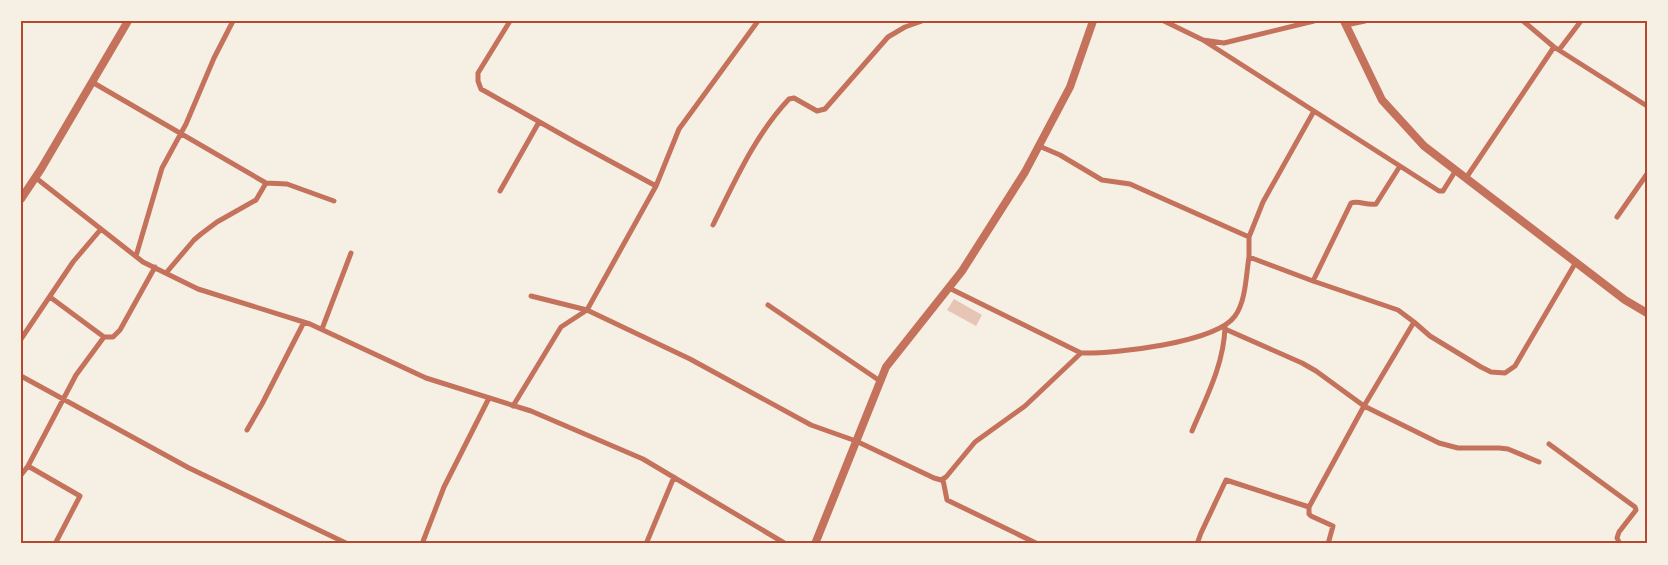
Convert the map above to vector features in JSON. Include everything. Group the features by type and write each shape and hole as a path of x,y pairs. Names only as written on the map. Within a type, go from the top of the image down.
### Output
{"street":[{"path":"21,200 36,178 128,21"},
{"path":"136,256 162,168 199,98 214,58 233,21"},
{"path":"510,21 478,73 478,81 481,88 656,186"},
{"path":"513,406 561,327 587,310 656,186 680,129 758,21"},
{"path":"713,225 764,130 789,99 794,98 818,111 825,109 888,37 905,27 922,21"},
{"path":"815,544 886,367 962,272 1025,172 1070,87 1094,21"},
{"path":"1164,21 1202,40 1441,192 1456,170"},
{"path":"1202,40 1224,43 1314,21"},
{"path":"1365,21 1345,23 1382,100 1424,146 1625,300 1647,313"},
{"path":"1523,21 1557,49 1647,106"},
{"path":"1466,178 1557,49 1581,21"},
{"path":"92,82 266,183 287,184 334,201"},
{"path":"949,288 1081,353 1145,349 1225,327 1234,318 1239,309 1249,257 1250,237 1263,202 1314,111"},
{"path":"500,191 539,122"},
{"path":"1039,146 1060,155 1102,180 1130,184 1250,237"},
{"path":"1313,281 1351,203 1376,204 1400,166"},
{"path":"1617,217 1647,174"},
{"path":"36,178 136,256 155,268 198,289 304,322 426,378 531,411 644,459 786,544"},
{"path":"166,273 201,234 217,222 256,200 266,183"},
{"path":"21,339 73,262 101,228"},
{"path":"322,330 351,253"},
{"path":"1249,257 1388,306 1406,315 1430,336 1481,368 1505,374 1515,366 1576,262"},
{"path":"50,297 104,337 113,337 120,330 155,268"},
{"path":"531,296 587,310 690,360 811,425 856,441 934,478 944,480"},
{"path":"768,305 880,382"},
{"path":"247,430 304,322"},
{"path":"1328,544 1333,526 1311,516 1309,514 1309,507 1364,406 1414,322"},
{"path":"1225,327 1302,363 1364,406 1439,444 1458,448 1498,448 1515,452 1539,462"},
{"path":"1192,431 1219,363 1225,327"},
{"path":"21,475 28,466 76,375 104,337"},
{"path":"1038,544 947,500 944,480 975,442 1024,406 1081,353"},
{"path":"21,376 189,468 348,544"},
{"path":"422,544 444,487 489,398"},
{"path":"1548,444 1635,507 1636,510 1618,535 1620,544"},
{"path":"28,466 80,496 55,544"},
{"path":"646,544 674,478"},
{"path":"1197,544 1226,480 1309,507"}],"building":[{"path":"954,299 982,315 976,326 947,310"}]}
